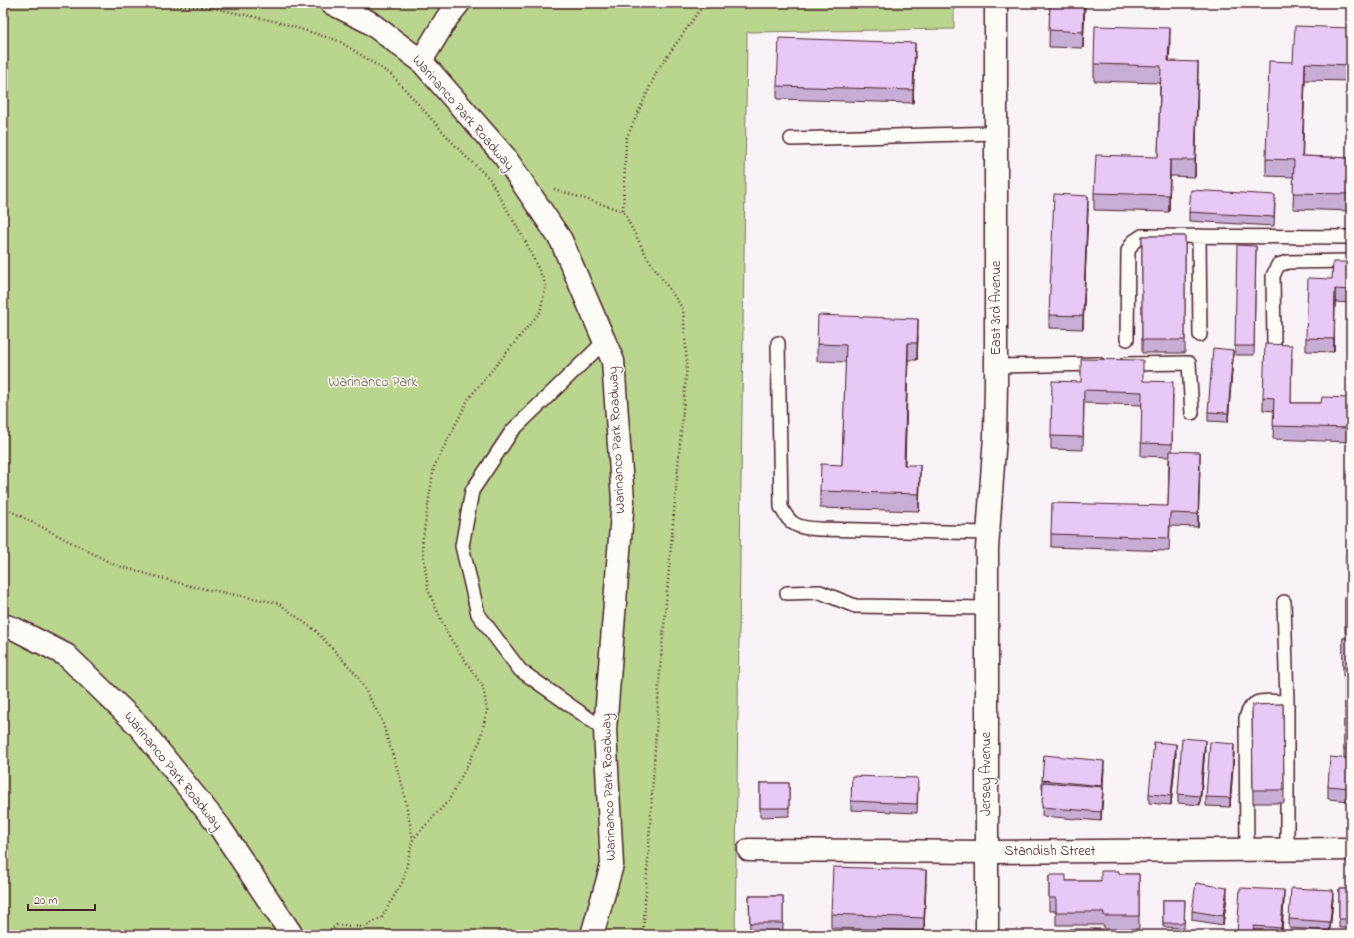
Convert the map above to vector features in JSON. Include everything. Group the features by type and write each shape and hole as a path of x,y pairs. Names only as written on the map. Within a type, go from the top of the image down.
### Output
{"street":[{"name":"Warinanco Park Roadway","path":"331,3 369,22 421,61 505,157 561,240 613,361 623,500 604,730 612,865 596,930"},
{"path":"421,61 447,18 459,3"},
{"name":"East 3rd Avenue","path":"986,610 988,533 995,436 996,3"},
{"name":"Jersey Avenue","path":"986,610 986,935"},
{"name":"Warinanco Park Roadway","path":"3,626 15,629 66,655 138,725 219,826 291,935"},
{"name":"Standish Street","path":"749,850 986,852 1351,849"}],"lane":[{"path":"791,139 996,133"},
{"path":"1127,339 1128,251 1133,242 1142,236 1351,237"},
{"path":"1199,236 1200,335"},
{"path":"1274,343 1273,276 1278,265 1288,262 1351,261"},
{"path":"604,730 520,670 478,614 462,546 472,491 512,431 605,341"},
{"path":"778,343 781,507 786,518 793,524 807,528 819,529 988,533"},
{"path":"996,366 1189,363 1192,413"},
{"path":"787,593 820,592 855,606 986,610"},
{"path":"1284,602 1287,702 1287,850"},
{"path":"1247,850 1246,718 1249,707 1256,702 1287,702"}],"path":[{"path":"141,3 213,8 278,22 339,41 392,75 458,150 489,178 525,241 546,285 540,312 469,398 434,467 422,544 428,590 448,635 483,687 487,710 480,741 450,800 413,839"},
{"path":"643,935 660,670 687,364 683,309 647,257 623,211 626,139 658,69 702,7 701,3"},
{"path":"3,507 115,565 190,586 278,603 316,631 356,674 381,718 402,784 413,839 403,881 382,917 364,927 337,925 324,935"}],"green space":[{"name":"Warinanco Park","path":"3,3 954,3 954,29 747,32 735,935 3,935"}],"building":[{"path":"1050,3 1084,3 1083,32 1049,30"},
{"path":"1095,26 1170,28 1168,61 1198,62 1195,160 1170,160 1169,195 1094,193 1096,155 1158,157 1161,66 1094,64"},
{"path":"1295,26 1351,28 1351,65 1305,63 1302,156 1351,158 1351,194 1293,193 1294,160 1266,159 1269,61 1293,62"},
{"path":"779,38 915,43 913,90 777,86"},
{"path":"1191,190 1275,195 1274,217 1189,212"},
{"path":"1054,194 1088,196 1083,316 1049,315"},
{"path":"1142,236 1185,236 1185,340 1142,340"},
{"path":"1237,245 1256,246 1254,346 1235,346"},
{"path":"1333,262 1351,262 1351,290 1335,289 1334,339 1306,338 1308,278 1332,279"},
{"path":"818,315 918,319 917,343 908,343 904,465 920,465 919,494 820,491 821,464 842,465 846,345 817,344"},
{"path":"1265,344 1292,345 1291,403 1321,403 1322,397 1351,398 1351,428 1273,426 1274,398 1263,397"},
{"path":"1213,348 1233,350 1228,413 1208,412"},
{"path":"1081,359 1143,360 1143,381 1173,382 1172,444 1141,443 1142,392 1084,390 1083,437 1051,436 1052,381 1081,382"},
{"path":"1170,451 1200,452 1198,514 1170,513 1169,538 1051,534 1052,503 1168,506"},
{"path":"1346,554 1351,554 1351,583 1346,583"},
{"path":"1345,595 1351,595 1351,624 1345,624"},
{"path":"1343,638 1351,638 1351,667 1343,667"},
{"path":"1345,679 1351,679 1351,709 1345,709"},
{"path":"1283,704 1284,790 1253,790 1252,705"},
{"path":"1344,720 1351,720 1351,749 1344,749"},
{"path":"1182,738 1205,740 1200,796 1178,794"},
{"path":"1154,742 1176,744 1171,796 1149,794"},
{"path":"1210,742 1234,744 1230,798 1206,797"},
{"path":"1044,755 1104,761 1102,786 1042,780"},
{"path":"1330,757 1351,759 1351,788 1328,786"},
{"path":"852,776 918,778 917,804 851,801"},
{"path":"1043,782 1103,787 1101,812 1042,807"},
{"path":"760,783 789,783 789,808 760,808"},
{"path":"833,867 926,870 924,918 831,914"},
{"path":"1101,871 1119,871 1119,874 1139,874 1139,916 1104,916 1104,912 1056,912 1056,898 1049,898 1049,875 1066,875 1066,881 1101,881"},
{"path":"1196,883 1227,888 1223,916 1192,911"},
{"path":"1240,888 1284,890 1281,928 1254,926 1253,935 1237,935"},
{"path":"1291,888 1333,890 1330,922 1289,919"},
{"path":"1339,889 1351,889 1351,919 1339,919"},
{"path":"749,896 783,896 783,923 750,923"},
{"path":"1163,900 1185,900 1184,923 1163,923"},
{"path":"1070,929 1102,929 1102,935 1070,935"}]}
